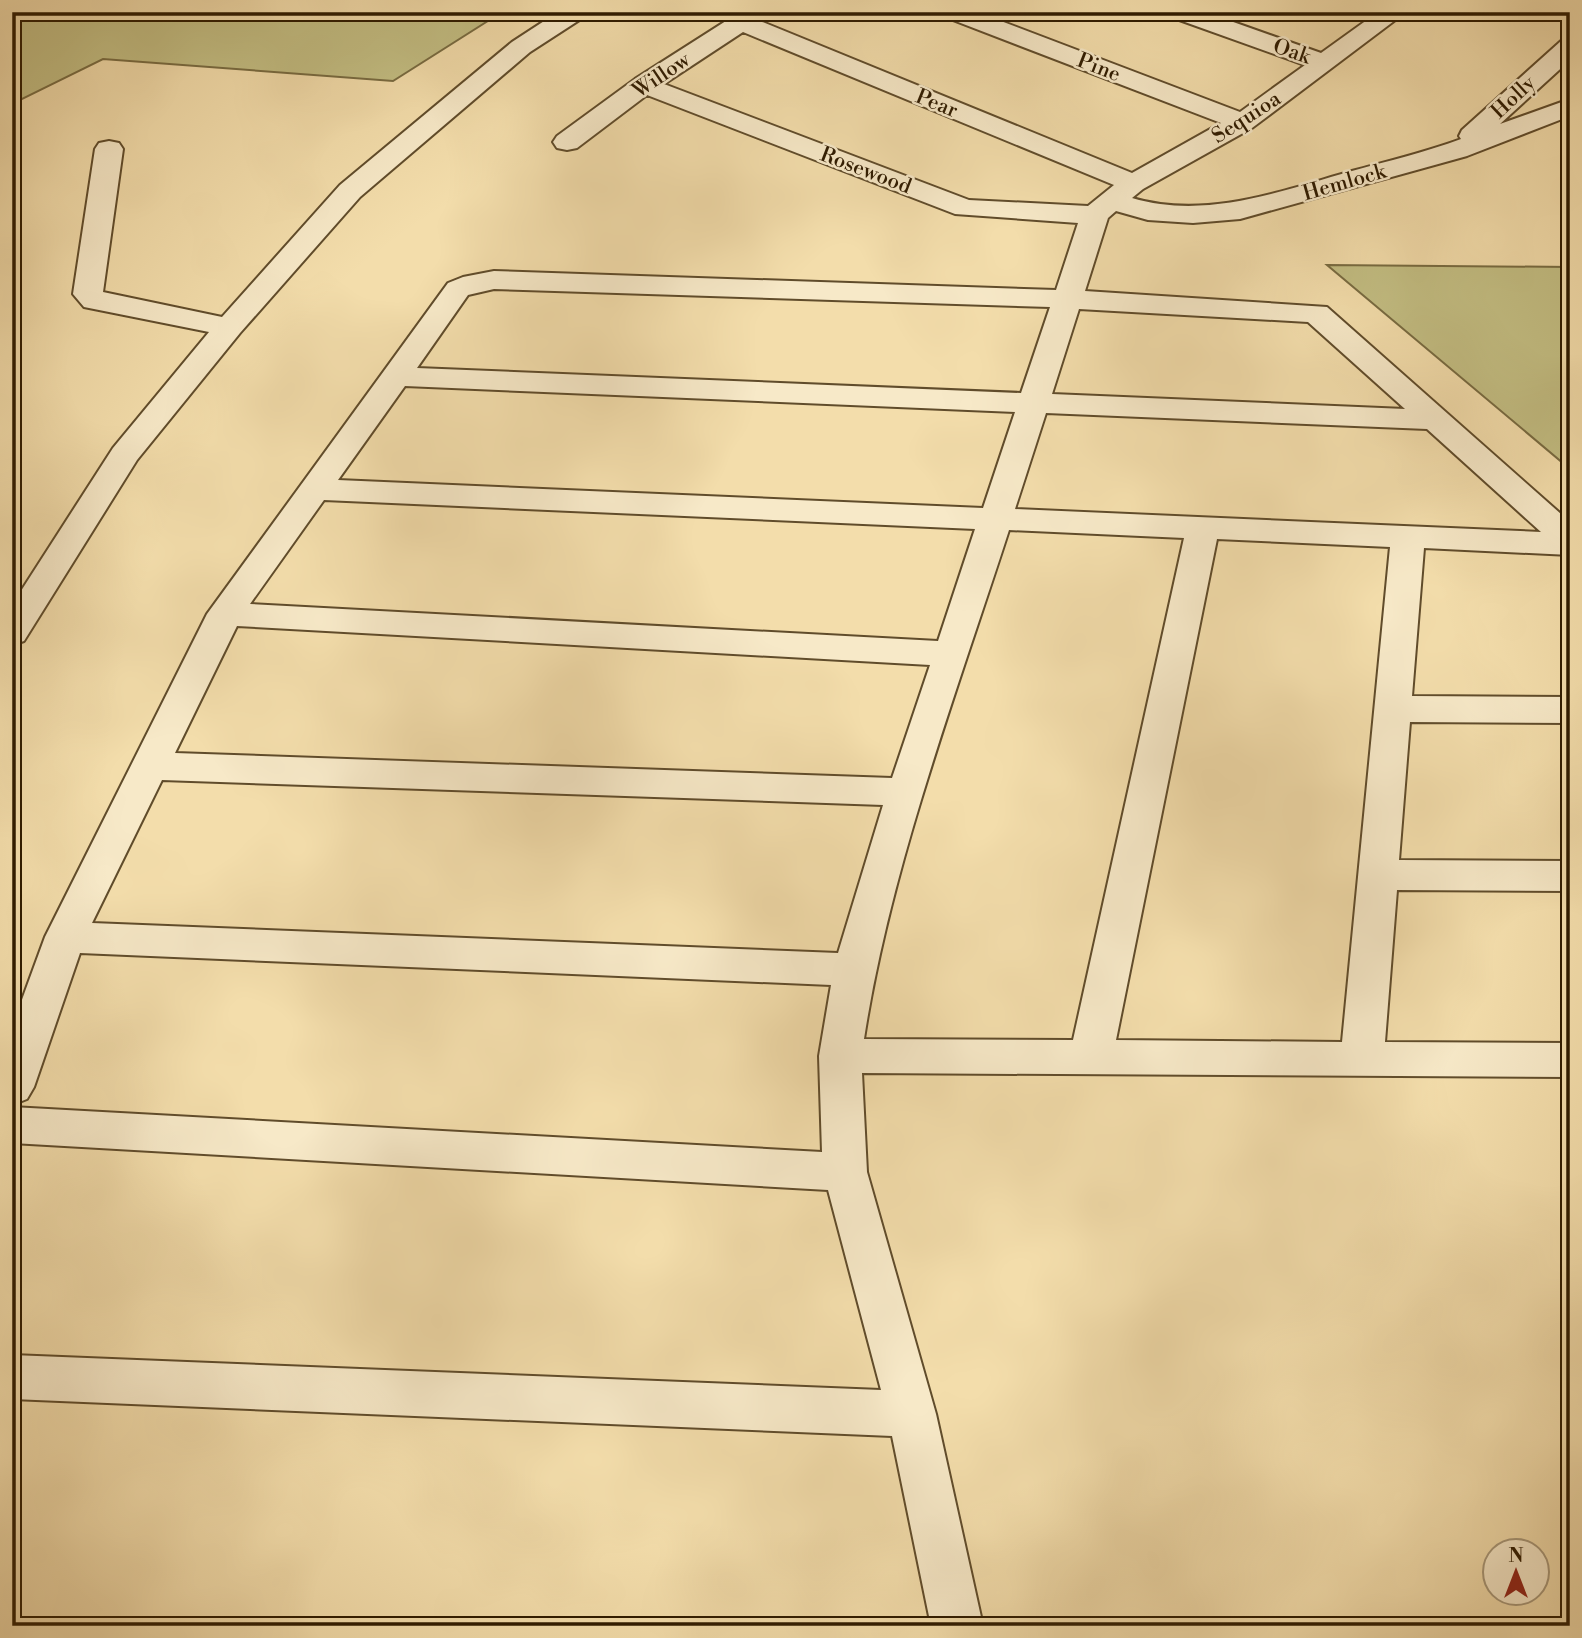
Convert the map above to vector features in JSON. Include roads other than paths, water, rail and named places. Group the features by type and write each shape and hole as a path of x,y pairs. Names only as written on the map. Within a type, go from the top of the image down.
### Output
{"street":[{"path":"12,633 124,455 229,327 350,191 521,47 575,12"},
{"name":"Pine","path":"954,12 1243,122"},
{"name":"Oak","path":"1180,12 1325,63"},
{"name":"Sequioa","path":"1103,208 1133,183 1243,122 1394,12"},
{"name":"Willow","path":"567,142 644,85 749,17"},
{"name":"Pear","path":"749,17 1133,183"},
{"name":"Holly","path":"1457,150 1570,46"},
{"name":"Rosewood","path":"644,85 965,208 1103,208"},
{"name":"Hemlock","path":"1103,208 1193,215 1240,211 1457,150 1570,107"},
{"path":"109,149 88,295 95,301 229,327"},
{"path":"957,1626 912,1415 845,1172 840,1056 854,970 906,792 1068,299 1103,208"},
{"path":"12,1087 65,937 225,614 458,289 473,283 494,280 1068,299 1316,313 1570,542"},
{"path":"396,376 1436,420"},
{"path":"314,489 1570,542"},
{"path":"1091,1058 1203,528"},
{"path":"1362,1059 1408,537"},
{"path":"225,614 951,654"},
{"path":"1393,709 1570,710"},
{"path":"149,766 906,792"},
{"path":"1378,875 1570,876"},
{"path":"65,937 854,970"},
{"path":"840,1056 1570,1060"},
{"path":"12,1125 845,1172"},
{"path":"12,1377 912,1415"}]}
